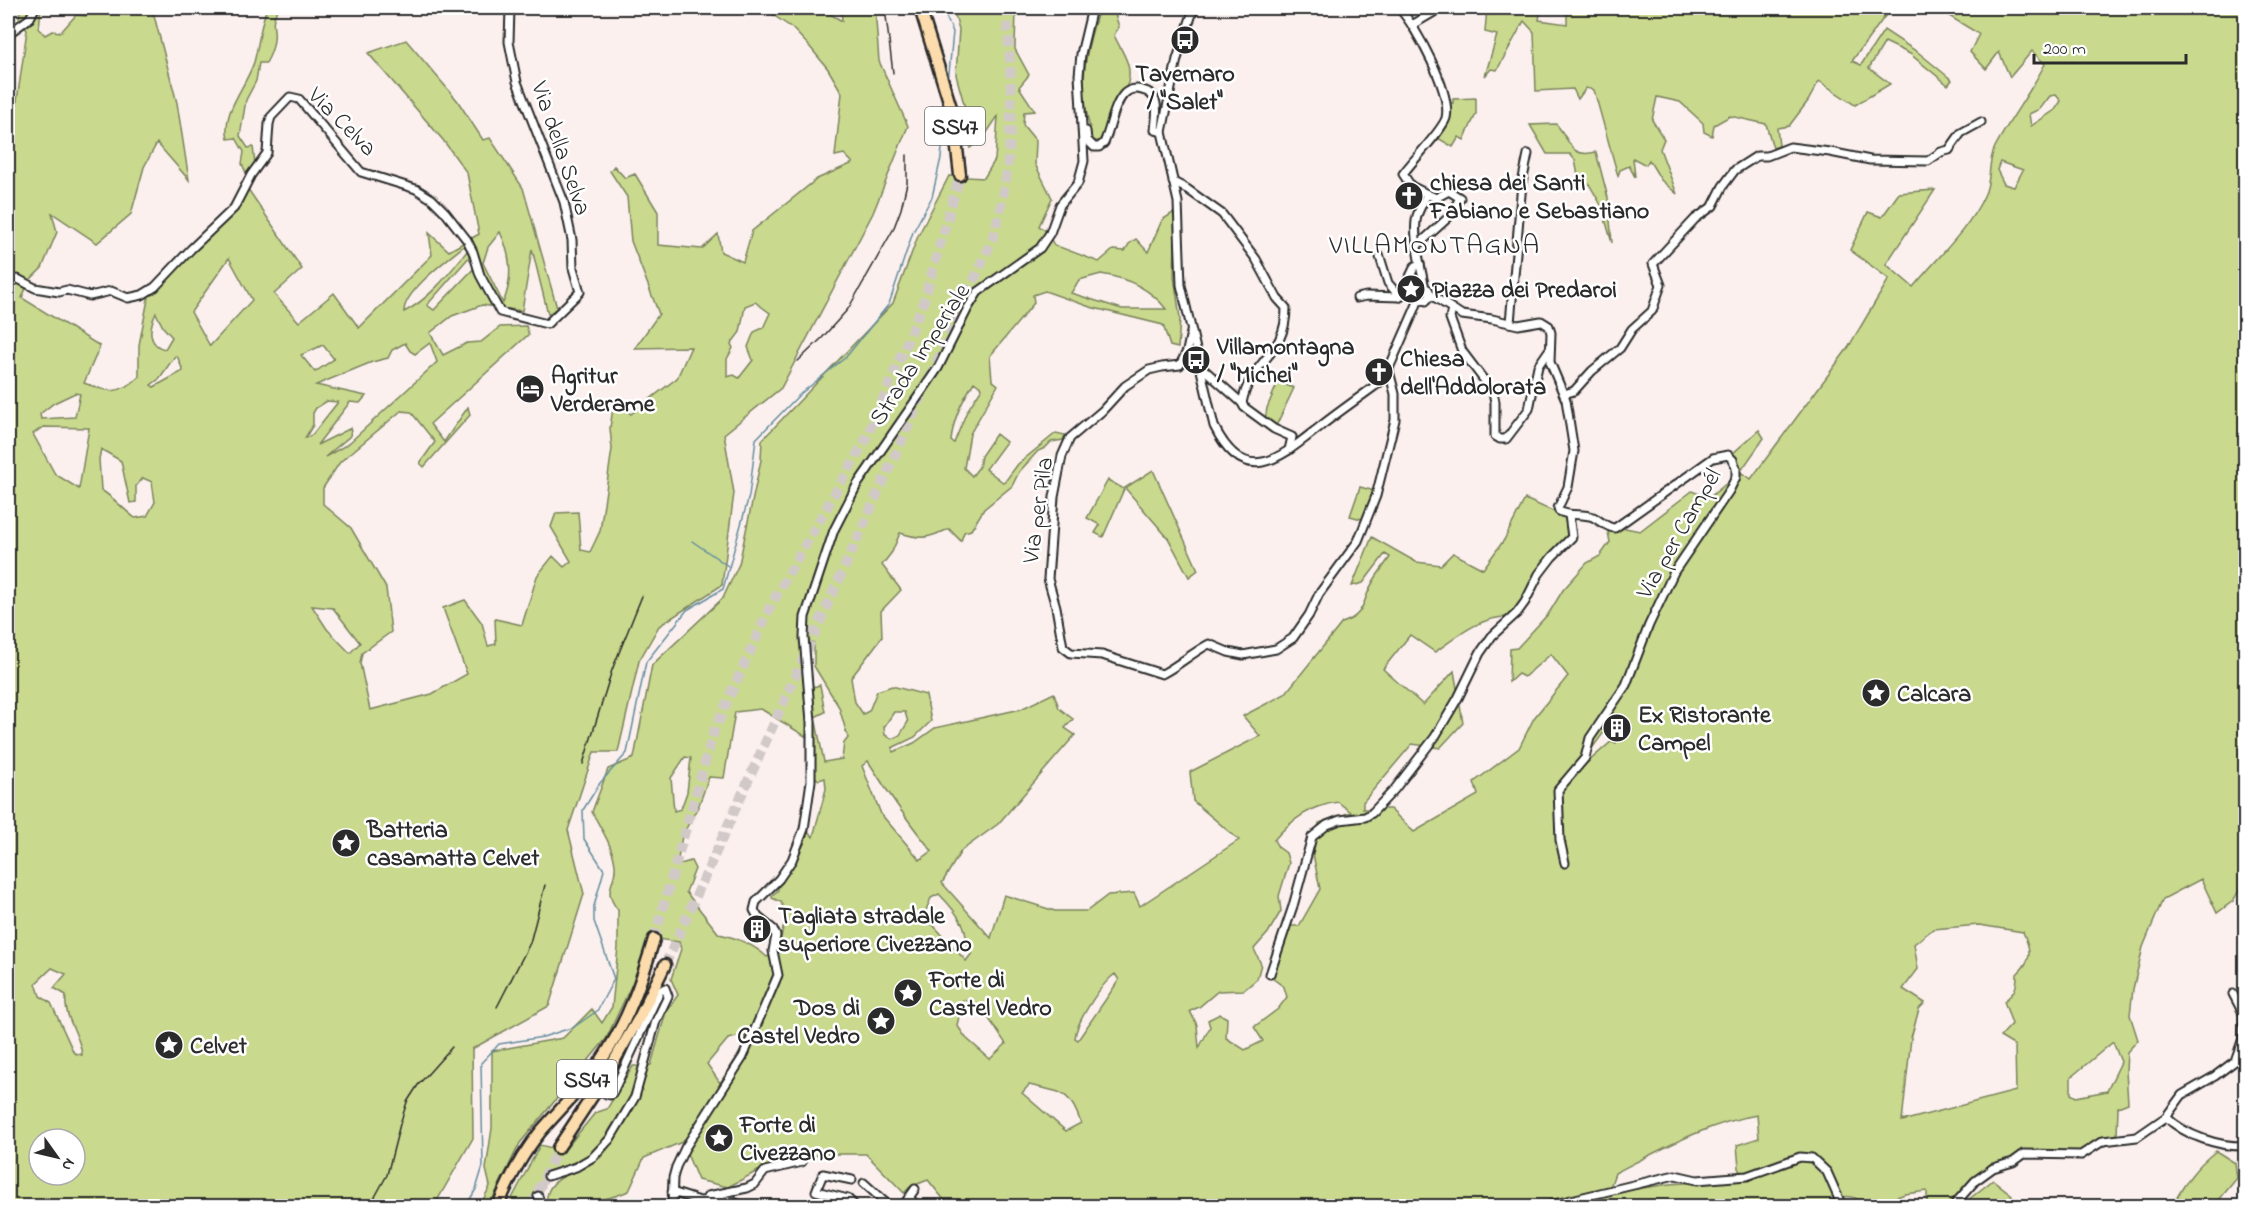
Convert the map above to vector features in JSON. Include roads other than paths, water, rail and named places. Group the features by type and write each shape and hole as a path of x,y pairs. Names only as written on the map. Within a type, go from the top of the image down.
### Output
{"highway":[{"name":"SS47","path":"920,8 951,105 958,143 960,175"},
{"name":"SS47","path":"498,1206 508,1183 529,1148 600,1062 621,1028 640,987 654,939"},
{"name":"SS47","path":"558,1149 605,1077 639,1018 665,965"},
{"path":"606,1094 605,1089 639,1018"}],"street":[{"path":"8,34 30,18 35,8"},
{"name":"Via della Selva","path":"510,8 509,42 517,82 550,161 564,202 572,240 573,268 580,292 547,324"},
{"name":"Strada Imperiale","path":"672,1192 676,1167 743,1057 778,975 773,951 776,936 773,929 758,917 754,910 756,902 779,879 792,860 804,829 812,781 811,722 804,637 805,617 834,530 857,485 938,368 978,292 1040,248 1050,233 1060,205 1078,183 1084,161 1078,75 1092,8"},
{"path":"1194,8 1177,59 1162,132 1178,202 1179,272 1191,332 1214,426 1228,450 1241,458 1259,463 1279,458 1379,383 1389,371 1419,298 1418,291 1425,288 1431,291 1431,295 1462,315 1518,325 1537,320 1546,323 1551,333 1549,350 1551,366 1564,394 1574,457 1567,491 1558,508 1559,511 1569,515 1572,537 1542,569 1517,613 1492,636 1480,653 1458,698 1435,737 1394,790 1365,817 1327,825 1312,837 1293,906 1269,974"},
{"path":"1399,8 1412,25 1446,101 1446,119 1403,174 1411,186 1436,198 1449,191 1460,198 1449,217 1418,244"},
{"path":"1412,25 1441,8"},
{"path":"1080,114 1087,140 1094,147 1099,147 1104,143 1119,102 1126,92 1135,88 1155,97 1157,109 1155,130 1162,132"},
{"name":"Via Celva","path":"8,280 18,279 35,288 59,292 67,290 90,296 111,291 128,298 142,295 155,287 234,208 251,175 267,153 269,124 272,117 281,103 290,97 299,99 361,172 407,186 432,199 467,240 480,275 500,312 547,324"},
{"path":"1564,394 1574,390 1592,371 1620,348 1632,329 1652,310 1661,285 1653,264 1695,219 1713,206 1723,186 1735,170 1744,163 1757,156 1767,156 1790,147 1870,160 1928,161 1941,152 1949,150 1962,133 1981,122"},
{"path":"1510,323 1527,154"},
{"path":"1173,182 1222,214 1256,259 1277,298 1286,308 1286,324 1282,338 1248,381 1242,403"},
{"path":"1425,288 1416,231 1417,217 1427,194"},
{"path":"1380,257 1388,284 1400,297"},
{"path":"1400,297 1415,266 1420,264"},
{"path":"1419,298 1426,302 1431,295"},
{"path":"1357,298 1400,297"},
{"path":"1452,309 1450,318 1462,351 1493,392 1496,436 1500,440 1506,439 1529,409 1538,366 1549,350"},
{"name":"Via per Pila","path":"1191,332 1187,351 1180,366 1162,366 1149,370 1125,386 1102,411 1070,438 1062,456 1054,497 1047,579 1056,607 1063,647 1071,653 1102,656 1162,674 1178,666 1190,654 1209,644 1243,655 1276,649 1293,638 1309,615 1319,594 1358,541 1368,518 1395,420 1395,394 1389,371"},
{"path":"1199,365 1244,407 1274,429 1292,437 1289,452"},
{"name":"Via per Campél","path":"1565,863 1560,840 1558,790 1585,758 1590,738 1626,685 1671,578 1729,491 1736,477 1735,464 1725,454 1713,458 1615,528 1610,528 1588,516 1569,515"},
{"path":"548,1176 585,1162 610,1139 635,1097 656,1021 668,996 665,988 660,991 613,1092 610,1095 606,1094"},
{"path":"1953,1206 1975,1181 1994,1168 2013,1162 2024,1155 2081,1155 2103,1141 2137,1137 2166,1117 2182,1095 2215,1076 2235,1061 2243,1038 2244,1015 2233,994"},
{"path":"2166,1117 2172,1123 2197,1136 2226,1146 2246,1146"},
{"path":"1546,1206 1674,1175 1697,1180 1747,1176 1800,1157 1812,1158 1827,1172 1842,1206"},
{"path":"705,1201 708,1196 752,1187 765,1172 772,1168 802,1162"},
{"path":"852,1180 824,1174 816,1191 848,1199 855,1206"},
{"path":"864,1183 889,1206"},
{"path":"903,1206 915,1190"},
{"path":"672,1206 672,1192 692,1199 727,1200 744,1206"},
{"path":"538,1196 541,1206"},
{"path":"909,1197 916,1206"}],"waterway":[{"path":"942,8 953,32 948,83"},
{"path":"466,1206 476,1189 483,1166 481,1063 499,1044 543,1037 574,1027 597,1011 614,979 594,921 594,906 604,870 584,839 583,810 600,783 627,753 646,662 687,610 723,589 749,496 756,439 799,395 846,357 889,304 913,232 932,197 941,158 946,109"},
{"path":"692,541 728,566"}],"tunnel":[{"path":"665,965 992,240 1005,183 1011,125 1006,8"},
{"path":"654,939 714,731 772,603 866,439 923,304 960,175"},
{"path":"531,1206 558,1148"},
{"path":"538,1196 541,1185 548,1176"}],"railway":[{"path":"885,8 893,73"},
{"path":"798,361 848,309 893,230 907,183 907,155"},
{"path":"583,764 612,670 642,596"},
{"path":"497,1007 530,943 545,885"},
{"path":"370,1206 387,1175 407,1102 418,1085 452,1047"}],"place":[{"name":"Tavernaro / \"Salet\"","path":"1185,40"},
{"name":"chiesa dei Santi Fabiano e Sebastiano","path":"1409,196"},
{"name":"Piazza dei Predaroi","path":"1411,289"},
{"name":"Villamontagna / \"Michei\"","path":"1196,360"},
{"name":"Chiesa dell'Addolorata","path":"1379,372"},
{"name":"Agritur Verderame","path":"530,389"},
{"name":"Calcara","path":"1876,693"},
{"name":"Ex Ristorante Campel","path":"1617,728"},
{"name":"Batteria casamatta Celvet","path":"346,843"},
{"name":"Tagliata stradale superiore Civezzano","path":"757,929"},
{"name":"Forte di Castel Vedro","path":"908,993"},
{"name":"Dos di Castel Vedro","path":"881,1021"},
{"name":"Celvet","path":"169,1045"},
{"name":"Forte di Civezzano","path":"719,1138"}],"district":[{"name":"VILLAMONTAGNA","path":"1435,244"}]}
